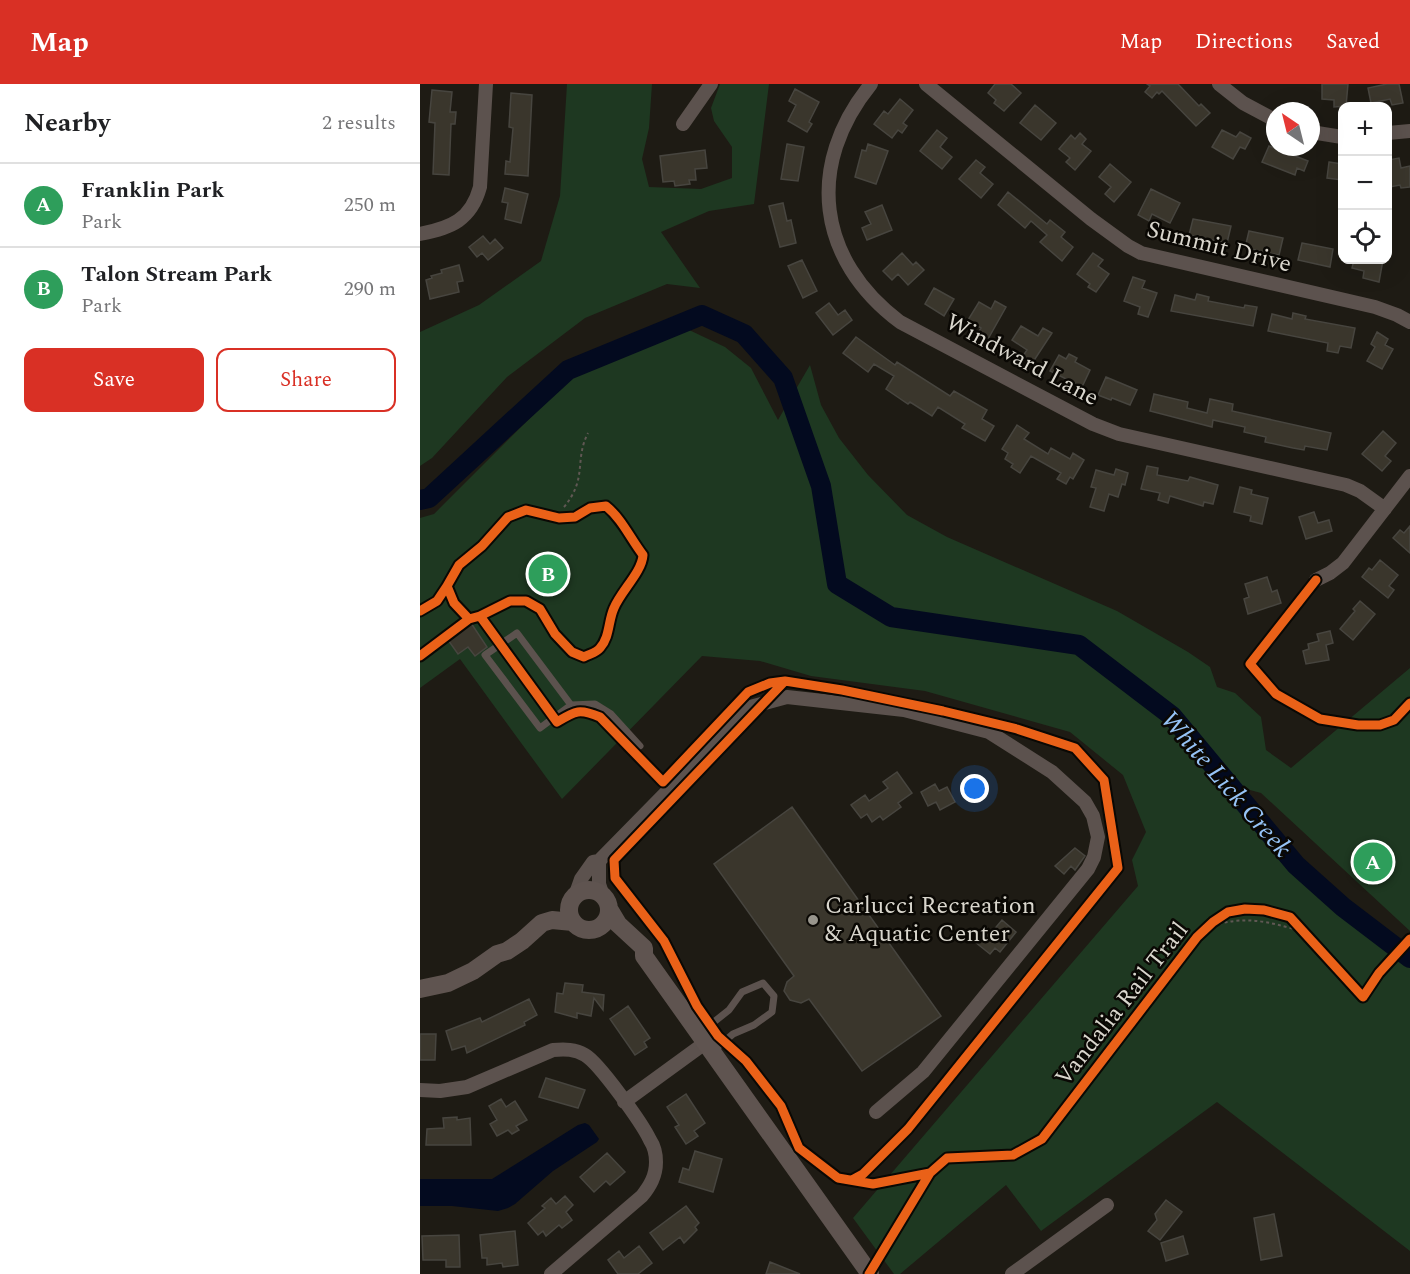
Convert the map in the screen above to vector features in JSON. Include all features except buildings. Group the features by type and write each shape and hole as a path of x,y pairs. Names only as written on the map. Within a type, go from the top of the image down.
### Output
{"street":[{"path":"420,234 456,222 463,217 476,200 480,187 486,84"},
{"path":"683,124 711,84"},
{"name":"Windward Lane","path":"871,84 853,107 840,134 834,154 828,197 840,252 860,285 886,311 900,322 1093,424 1119,434 1346,485 1360,491 1385,509"},
{"name":"Summit Drive","path":"926,84 1091,219 1141,253 1375,307 1410,322"},
{"path":"1219,84 1243,104 1266,116"},
{"path":"1392,132 1410,130"},
{"path":"1320,133 1338,136"},
{"path":"1316,580 1330,573 1343,562 1410,476"},
{"path":"870,1274 644,956 636,953 630,946 613,935 582,929 573,922 569,913 578,884 593,862 599,861 750,707 787,697 904,710 989,732 1053,772 1085,802 1093,816 1098,837 1094,857 1088,870 923,1072 876,1112"},
{"path":"599,861 598,885 606,902 618,924 644,948 644,956"},
{"path":"497,954 501,945 528,919 547,909 588,890 595,891 606,902"},
{"path":"594,930 604,923 606,902"},
{"path":"420,989 434,987 462,977 522,941 542,923 558,920 573,922"},
{"path":"624,1102 705,1043"},
{"path":"420,1090 440,1091 467,1087 546,1052 565,1049 584,1054 594,1061 624,1102 654,1149 655,1168 650,1186 642,1196 551,1274"},
{"path":"1012,1274 1107,1205"}],"lane":[{"path":"571,705 517,633 485,655 540,728 571,705 595,704 611,714 640,746"},
{"path":"763,983 774,996 772,1012 754,1025 705,1043 742,992 763,983"}],"path":[{"path":"559,518 564,507 574,495 579,479 583,442 588,433"},
{"path":"553,499 564,507"},
{"path":"1290,917 1312,940"},
{"path":"1204,930 1227,921 1247,919 1273,923 1304,932"}],"green space":[{"path":"567,84 652,84 649,128 642,159 649,187 701,189 732,178 732,147 714,121 711,108 720,84 769,84 754,204 709,211 661,232 700,288 667,284 585,318 507,377 432,458 420,466 420,332 479,305 541,261 560,196"},
{"path":"687,329 725,347 751,368 778,420 810,365 821,405 839,438 868,475 907,515 947,537 1117,611 1188,652 1210,667 1217,687 1235,693 1261,717 1266,750 1291,768 1410,668 1410,931 1261,793 1228,784 1296,865 1343,907 1410,958 1410,1251 1217,1102 1041,1231 1006,1185 900,1274 894,1274 853,1218 1138,886 1132,860 1146,832 1123,775 1070,732 925,691 811,676 760,661 702,656 562,799 460,659 420,688 420,518 434,514 571,377"}],"water":[{"path":"585,1123 599,1139 597,1142 553,1171 508,1208 498,1211 452,1206 420,1206 420,1179 492,1179 578,1125"}],"waterway":[{"name":"White Lick Creek","path":"420,500 429,498 568,370 702,315 744,334 783,378 821,486 837,584 891,617 1079,645 1172,716 1296,865 1343,907 1410,958"}],"cycle path":[{"path":"447,586 459,565 482,546 508,517 526,510 559,518 575,517 590,508 606,506 643,555 639,568 614,608 603,644 597,651 584,657 572,652 555,634 540,609 526,601 510,601 480,616"},
{"path":"1316,580 1250,664 1276,694 1320,719 1358,725 1380,725 1394,720 1410,703"},
{"path":"420,611 437,601 447,586 454,603 469,619"},
{"path":"420,656 469,619 480,616 557,722 577,712 587,712 600,717 663,782 748,692 770,683 785,681"},
{"path":"852,1180 863,1174 908,1129 1118,868 1104,780 1075,748 1017,729 943,711 785,681 614,860 615,878 664,941 697,1006 718,1036 746,1061 781,1106 799,1148 838,1178 873,1184 930,1173"},
{"name":"Vandalia Rail Trail","path":"869,1274 930,1173 947,1158 1013,1155 1042,1139 1197,937 1228,912 1245,909 1264,910 1290,917 1363,997 1379,973 1410,939"}],"place":[{"name":"Talon Stream Park","path":"548,574"},
{"name":"Franklin Park","path":"1373,862"},
{"name":"Carlucci Recreation & Aquatic Center","path":"813,920"}]}
